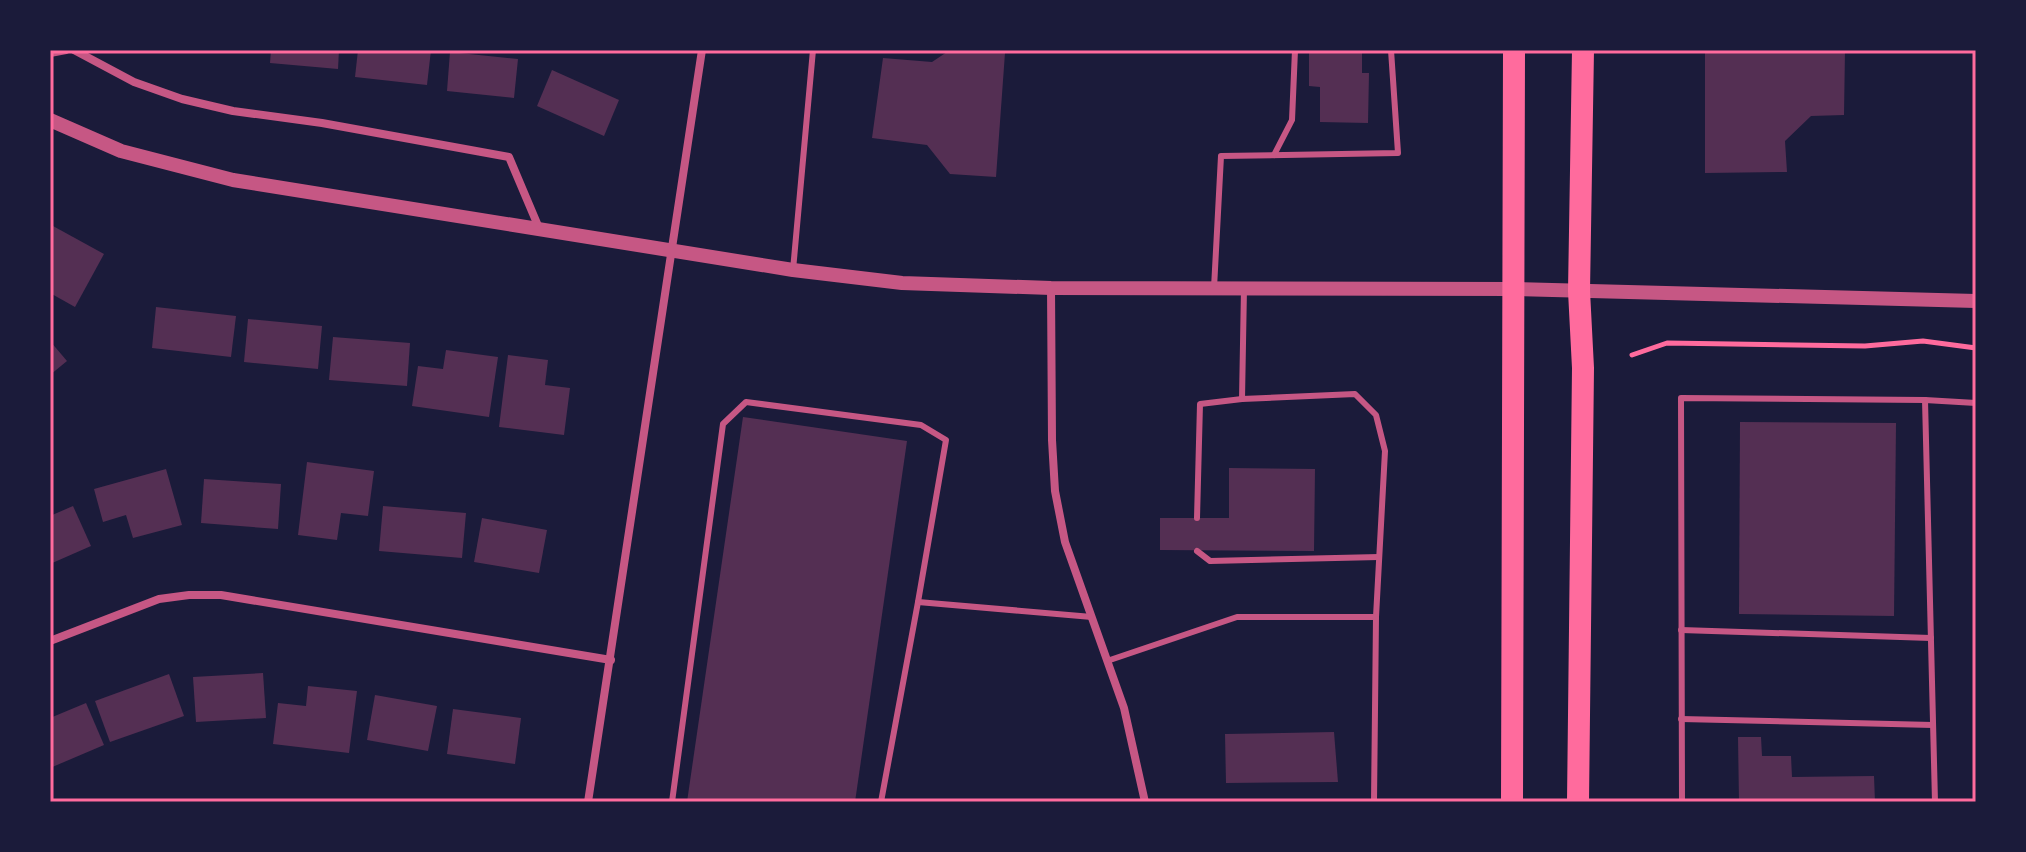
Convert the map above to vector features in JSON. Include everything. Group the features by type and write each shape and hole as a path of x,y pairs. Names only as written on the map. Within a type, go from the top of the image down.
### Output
{"highway":[{"path":"1512,802 1514,50"},
{"path":"1578,802 1583,50"}],"street":[{"path":"50,53 66,50"},
{"path":"74,50 134,82 182,99 233,111 322,123 509,157 539,228"},
{"path":"588,802 702,50"},
{"path":"50,120 121,151 233,180 672,248 793,270 902,283 1051,288 1514,289 1976,301"},
{"path":"1051,288 1055,491 1065,542 1124,708 1145,802"},
{"path":"50,641 159,599 221,595 611,660"}],"lane":[{"path":"793,270 813,50"},
{"path":"1274,155 1292,120 1295,50"},
{"path":"1214,288 1221,156 1398,153 1391,50"},
{"path":"1242,399 1244,288"},
{"path":"1197,518 1200,404 1355,394 1376,415 1385,451 1376,617 1374,802"},
{"path":"1682,802 1681,398 1976,403"},
{"path":"1925,400 1935,802"},
{"path":"672,802 723,424 746,402 921,425 946,440 881,802"},
{"path":"1197,551 1210,561 1379,557"},
{"path":"918,602 1092,617"},
{"path":"1107,661 1237,617 1376,617"},
{"path":"1681,630 1931,638"},
{"path":"1681,719 1933,725"}],"path":[{"path":"1632,355 1667,343 1865,346 1923,341 1976,348"}],"building":[{"path":"271,50 339,50 338,69 270,63"},
{"path":"358,50 431,50 427,85 355,77"},
{"path":"950,50 1005,53 996,177 950,174 927,145 872,138 883,58 932,62"},
{"path":"1309,50 1362,50 1362,73 1369,73 1368,123 1320,122 1320,87 1309,86"},
{"path":"1705,50 1845,50 1844,115 1811,116 1785,141 1787,172 1705,173"},
{"path":"450,52 518,59 514,98 447,91"},
{"path":"552,70 619,100 604,136 537,106"},
{"path":"53,226 104,254 75,307 50,293 50,231"},
{"path":"156,307 236,316 231,357 152,348"},
{"path":"248,319 322,326 318,369 244,362"},
{"path":"333,337 410,343 407,386 329,380"},
{"path":"50,341 67,361 50,375"},
{"path":"446,350 498,357 489,417 412,406 418,366 443,369"},
{"path":"508,355 548,360 545,385 570,388 564,435 499,427"},
{"path":"743,417 907,441 855,802 687,802"},
{"path":"1740,422 1896,423 1894,616 1739,614"},
{"path":"307,462 374,471 368,516 341,513 337,540 298,535"},
{"path":"1229,468 1315,469 1314,551 1160,550 1160,518 1229,518"},
{"path":"166,469 182,525 133,538 126,515 103,522 94,489"},
{"path":"204,479 281,484 278,529 201,523"},
{"path":"73,506 91,546 50,564 50,516"},
{"path":"383,506 466,513 462,558 379,551"},
{"path":"482,518 547,530 539,573 474,562"},
{"path":"263,673 266,718 196,722 193,677"},
{"path":"169,674 184,716 110,742 95,701"},
{"path":"308,686 357,691 349,753 273,744 278,703 306,706"},
{"path":"375,695 437,706 428,751 367,740"},
{"path":"86,703 104,745 50,768 50,718"},
{"path":"453,709 521,718 515,764 447,754"},
{"path":"1334,732 1338,782 1226,783 1225,734"},
{"path":"1738,737 1761,737 1762,756 1791,756 1792,777 1874,776 1875,802 1739,802"}]}
